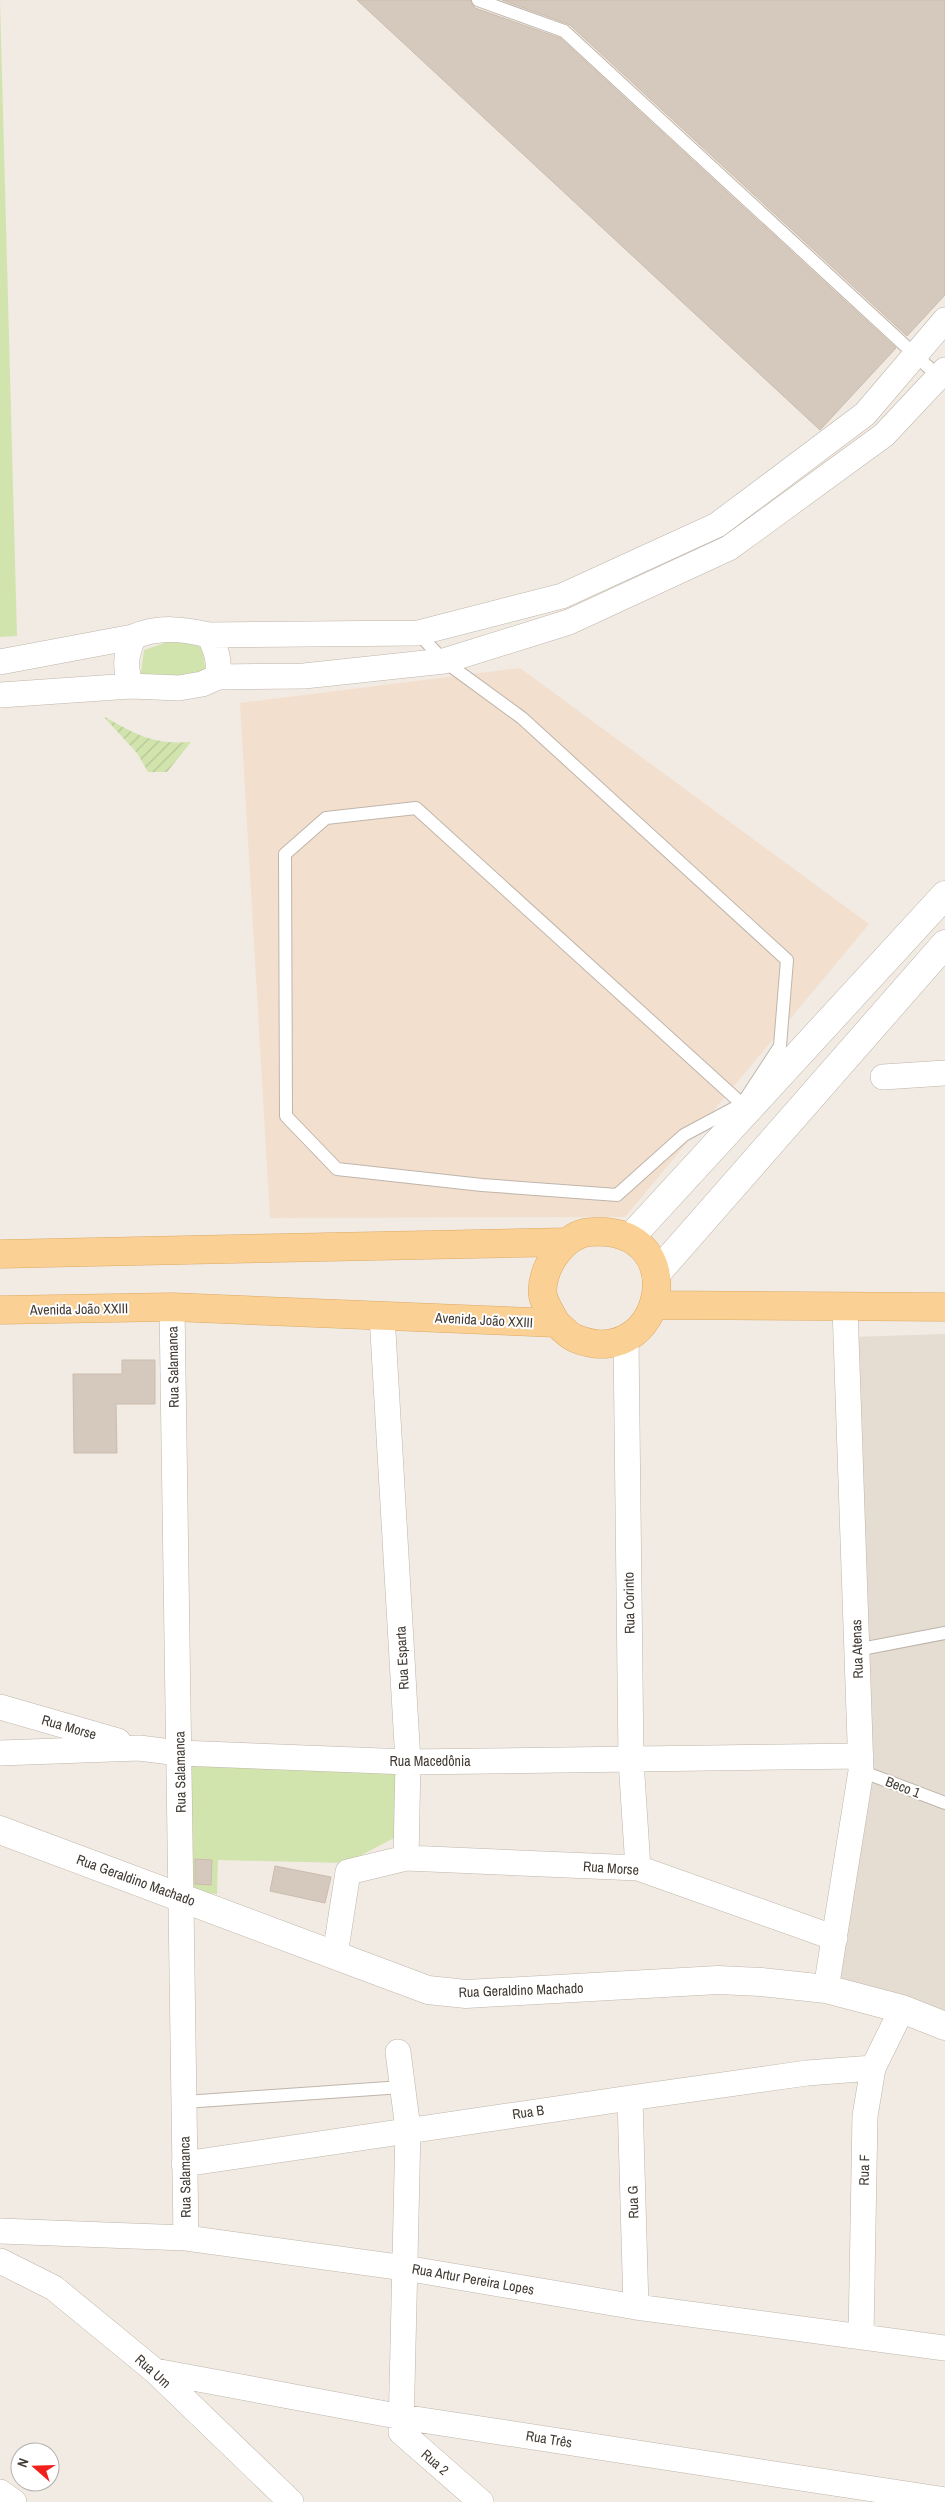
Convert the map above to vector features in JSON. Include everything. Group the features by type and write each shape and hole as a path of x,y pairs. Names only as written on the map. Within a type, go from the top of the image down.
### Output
{"main road":[{"path":"0,1254 566,1242 586,1232 609,1230 630,1238 645,1250 656,1274 655,1305 644,1325 626,1339 601,1345 576,1339 556,1323 543,1295 548,1266 566,1242"},
{"path":"655,1305 945,1308"},
{"name":"Avenida João XXIII","path":"0,1310 172,1307 556,1323"}],"street":[{"path":"0,662 167,629 209,635 418,633 562,596 717,525 865,414 945,320"},
{"path":"0,694 131,686 179,688 202,684 218,677 304,676 444,661 569,622 729,548 884,436 942,373"},
{"path":"717,525 729,548"},
{"path":"209,635 220,664 218,677"},
{"path":"131,686 126,669 127,654 133,636"},
{"path":"630,1238 945,895"},
{"path":"656,1274 945,944"},
{"path":"883,1077 945,1073"},
{"name":"Rua Salamanca","path":"172,1307 186,2238"},
{"name":"Rua Atenas","path":"826,1989 861,1764 846,1307"},
{"name":"Rua Esparta","path":"382,1315 408,1762 406,1858"},
{"name":"Rua Corinto","path":"626,1339 631,1760 638,1868"},
{"name":"Rua Morse","path":"0,1707 139,1748"},
{"name":"Rua Macedônia","path":"0,1753 139,1748 179,1753 408,1762 631,1760 861,1764"},
{"name":"Rua Geraldino Machado","path":"0,1830 428,1990 466,1994 718,1980 761,1982 826,1989 902,2009 945,2026"},
{"path":"335,1955 348,1872 406,1858"},
{"name":"Rua Morse","path":"406,1858 638,1868 835,1938"},
{"name":"Rua F","path":"861,2337 865,2116 873,2068 902,2009"},
{"path":"398,2052 408,2129 402,2417"},
{"name":"Rua B","path":"184,2164 408,2129 808,2073 873,2068"},
{"name":"Rua G","path":"630,2098 636,2307"},
{"name":"Rua Artur Pereira Lopes","path":"0,2231 186,2238 405,2268 636,2307 945,2348"},
{"name":"Rua Um","path":"0,2261 54,2288 155,2371 291,2502"},
{"name":"Rua Três","path":"155,2371 402,2417 945,2500"},
{"name":"Rua 2","path":"402,2417 400,2432 481,2502"},
{"path":"0,2492 14,2502"}],"lane":[{"path":"478,0 564,31 916,355 942,373"},
{"path":"418,633 444,661 522,718 787,960 780,1046 742,1104 684,1135 617,1195 482,1185 337,1168 286,1116 285,854 326,818 416,808 742,1104"},
{"path":"856,1650 945,1633"},
{"name":"Beco 1","path":"861,1764 945,1803"},
{"path":"184,2102 402,2087"}],"shaded area":[{"path":"520,668 869,924 625,1217 270,1218 240,703"},
{"path":"945,1334 945,2029 827,1991 853,1839 853,1337"}],"green space":[{"path":"0,0 17,636 0,637"},
{"path":"173,640 202,647 206,673 140,680 144,650"},
{"path":"103,716 135,733 155,740 191,742 167,772 148,772 137,753"},
{"path":"183,1762 401,1768 398,1836 346,1863 218,1860 217,1894 187,1891"}],"building":[{"path":"357,0 470,0 475,8 560,38 896,348 820,430"},
{"path":"502,0 945,0 945,295 907,336 570,25"},
{"path":"122,1360 155,1360 155,1404 116,1404 117,1453 74,1453 73,1374 122,1374"},
{"path":"195,1859 212,1860 211,1885 195,1884"},
{"path":"275,1866 331,1877 325,1903 270,1891"}]}
